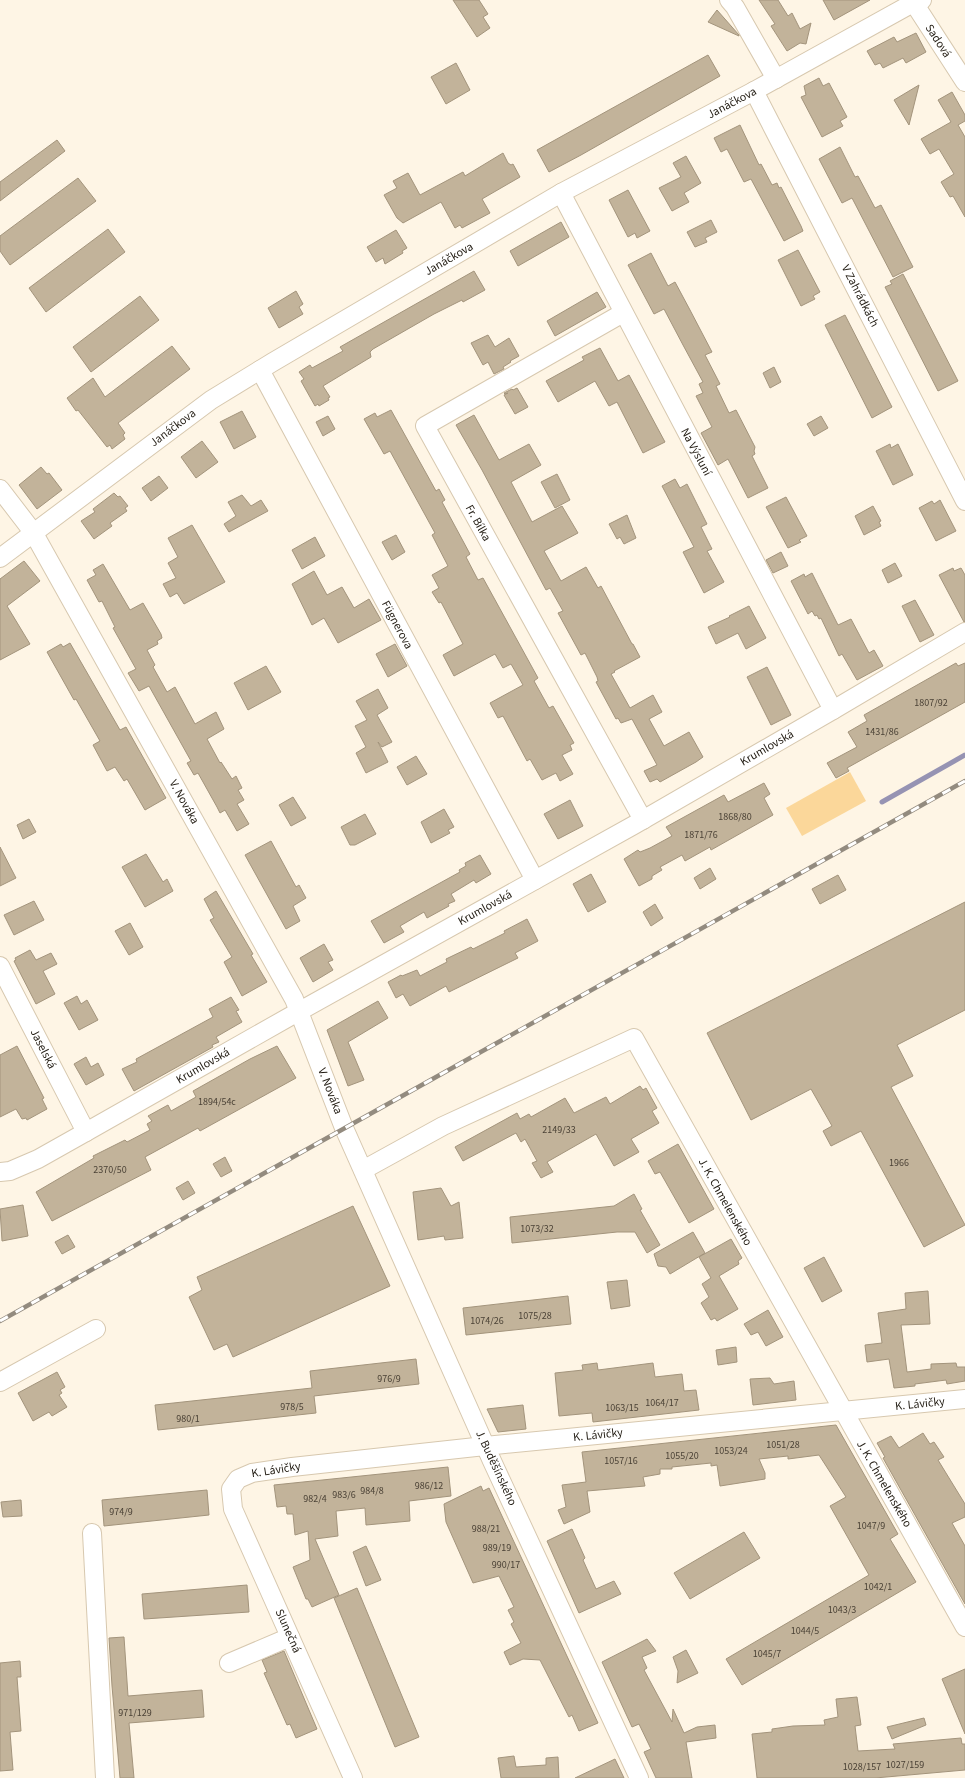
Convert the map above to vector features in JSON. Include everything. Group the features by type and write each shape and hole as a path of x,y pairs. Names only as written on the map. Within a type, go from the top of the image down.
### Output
{"street":[{"path":"729,0 735,7 776,79"},
{"name":"Janáčkova","path":"0,558 211,400 260,370 561,193 754,91 916,1"},
{"name":"Sadová","path":"916,1 965,82"},
{"name":"V Zahrádkách","path":"754,91 965,501"},
{"name":"Na Výsluní","path":"561,193 622,313 833,710"},
{"name":"Fr. Bílka","path":"622,313 425,426 643,820"},
{"name":"Fügnerova","path":"260,370 535,880"},
{"name":"V. Nováka","path":"0,489 33,532 300,1011 344,1128 360,1163"},
{"name":"Krumlovská","path":"0,1172 10,1171 38,1159 643,820 965,632"},
{"name":"Jaselská","path":"0,966 86,1132"},
{"name":"J. K. Chmelenského","path":"360,1163 634,1038 965,1627"},
{"name":"J. Buděšínského","path":"360,1163 486,1446 639,1778"},
{"path":"0,1382 82,1342 96,1329"},
{"name":"K. Lávičky","path":"234,1483 241,1477 252,1473 292,1467 486,1446 965,1399"},
{"name":"Slunečná","path":"234,1483 231,1489 233,1509 353,1778"},
{"path":"92,1533 105,1778"},
{"path":"230,1663 290,1636"}],"shaded area":[{"path":"850,772 866,801 802,836 786,808"}],"building":[{"path":"453,0 479,0 488,14 483,17 490,28 477,37"},
{"path":"759,0 778,0 788,16 792,13 800,29 811,23 806,44 800,43 787,51 771,26 775,24"},
{"path":"823,0 870,0 834,20"},
{"path":"717,10 739,35 739,36 708,22"},
{"path":"916,33 926,52 906,63 903,58 883,68 880,63 875,65 867,51 894,37 897,42"},
{"path":"708,55 720,76 549,172 537,150"},
{"path":"456,63 470,90 446,104 431,77"},
{"path":"819,78 823,86 829,83 847,117 840,121 843,126 822,137 801,97 806,95 804,86"},
{"path":"919,85 909,125 894,100"},
{"path":"952,92 965,115 965,121 958,125 965,137 965,217 953,196 950,197 941,182 954,174 939,149 930,154 921,139 951,122 938,100"},
{"path":"740,125 759,165 761,164 772,185 777,183 779,188 781,187 803,231 784,241 751,179 744,182 727,149 721,152 714,138"},
{"path":"57,140 65,151 0,201 0,182"},
{"path":"840,147 855,177 858,176 875,208 881,205 913,267 893,277 852,198 842,203 819,159"},
{"path":"503,153 508,163 511,165 513,164 520,177 482,199 490,213 462,228 460,225 455,228 441,202 403,223 397,218 384,195 397,188 393,181 408,173 420,195 463,172 465,176"},
{"path":"686,156 701,183 684,193 689,202 672,211 659,188 681,177 673,163"},
{"path":"78,178 96,201 10,265 0,251 0,236"},
{"path":"628,190 650,231 637,238 635,233 628,237 609,200"},
{"path":"711,220 717,232 705,238 707,242 695,247 687,232"},
{"path":"561,222 569,237 518,266 510,251"},
{"path":"108,229 125,252 46,312 29,288"},
{"path":"396,230 407,248 402,251 403,253 385,264 383,258 376,262 367,247"},
{"path":"798,250 820,292 813,296 815,299 801,306 778,260"},
{"path":"651,253 668,286 675,282 712,352 705,355 720,384 716,386 729,413 736,410 755,447 755,454 752,456 768,488 748,498 728,459 718,465 701,433 712,427 696,396 703,393 699,384 703,382 664,309 654,314 628,265"},
{"path":"474,271 485,290 463,302 462,300 434,314 373,349 370,352 371,357 323,386 330,397 328,398 329,400 319,406 318,404 315,406 301,381 304,379 299,372 310,365 312,368 343,351 340,347"},
{"path":"903,274 958,381 938,391 885,287 892,284 890,281"},
{"path":"296,291 303,304 299,307 303,314 279,328 268,308"},
{"path":"597,292 606,307 555,336 547,321"},
{"path":"140,296 159,320 91,372 73,347"},
{"path":"845,315 892,407 872,418 825,325"},
{"path":"488,335 495,347 509,338 519,356 503,367 504,369 494,374 488,362 483,365 471,343"},
{"path":"172,346 190,369 118,423 125,433 123,435 125,439 112,449 110,445 107,447 78,410 76,411 67,398 93,378 105,397"},
{"path":"600,348 618,381 629,375 665,442 643,453 617,402 609,406 595,381 558,402 546,381 584,360 582,357"},
{"path":"774,367 781,382 770,388 763,373"},
{"path":"517,388 528,407 515,414 504,395 508,393 504,393"},
{"path":"391,410 436,491 439,489 445,500 442,502 470,554 466,557 478,580 483,578 538,678 534,681 549,708 553,706 574,743 570,745 572,750 562,755 573,774 560,781 556,773 542,780 530,759 527,761 503,716 498,718 490,703 523,685 511,664 503,668 495,654 454,676 443,655 463,644 441,602 439,603 432,592 439,588 432,575 448,566 432,535 435,533 390,451 384,454 364,419 375,413 377,417"},
{"path":"242,411 256,437 234,449 220,422"},
{"path":"474,415 499,460 529,444 541,465 511,482 532,522 562,506 578,533 544,551 561,581 586,567 598,588 601,586 640,657 611,674 630,708 653,695 662,712 649,719 664,746 689,732 703,757 696,762 660,782 657,779 650,782 644,771 657,765 632,719 621,723 618,718 616,719 596,682 598,681 597,677 585,653 581,655 558,613 563,611 550,588 546,590 482,470 456,425"},
{"path":"328,416 335,429 323,436 316,422"},
{"path":"821,416 828,428 814,436 807,424"},
{"path":"202,441 218,462 196,478 181,457"},
{"path":"890,444 891,448 898,444 913,475 893,485 876,451"},
{"path":"41,467 47,474 49,473 62,490 37,509 19,485"},
{"path":"557,474 570,500 555,508 541,482"},
{"path":"159,476 168,488 151,501 142,488"},
{"path":"675,479 680,488 687,484 707,524 701,527 712,549 707,551 724,582 704,593 683,552 694,547 662,486"},
{"path":"114,493 118,497 120,496 128,506 125,508 127,511 110,523 112,526 94,539 81,521 95,512 93,509"},
{"path":"242,495 251,506 261,500 268,511 229,532 224,524 236,516 228,502"},
{"path":"786,497 807,536 799,540 801,542 788,548 766,507"},
{"path":"940,500 956,531 936,541 919,508 932,501 934,504"},
{"path":"873,506 881,521 879,522 881,526 864,535 855,516"},
{"path":"627,515 636,538 624,544 620,537 617,539 609,524"},
{"path":"192,525 225,582 184,604 177,593 170,597 163,584 176,578 168,563 178,557 168,538"},
{"path":"396,535 405,552 392,560 382,542"},
{"path":"315,537 325,556 302,569 292,550"},
{"path":"781,552 788,566 773,573 766,560"},
{"path":"24,561 40,581 7,606 30,644 0,660 0,579"},
{"path":"895,563 902,576 888,583 882,570"},
{"path":"103,564 130,610 143,603 161,634 162,638 157,641 158,644 147,650 155,665 153,667 167,692 175,687 195,724 216,712 224,729 207,739 220,763 221,762 232,779 236,776 242,788 238,790 244,800 237,804 249,824 237,831 225,810 220,813 198,773 194,775 187,763 191,761 149,686 139,691 128,673 136,669 113,628 115,627 102,601 99,602 87,580 96,575 93,570"},
{"path":"953,568 954,571 961,568 965,575 965,622 939,575"},
{"path":"314,571 327,595 342,587 354,608 369,599 381,620 338,643 324,618 312,625 292,584"},
{"path":"812,573 838,625 851,619 869,653 874,650 883,666 857,680 842,654 839,656 821,618 819,619 817,615 815,616 812,611 808,614 791,581 804,574 805,577"},
{"path":"915,600 934,635 920,642 902,606"},
{"path":"749,606 766,638 746,649 738,633 716,644 708,627"},
{"path":"70,643 120,730 126,727 166,798 145,810 127,779 124,781 115,767 107,771 93,745 100,741 76,699 74,700 47,652 61,644 63,647"},
{"path":"395,644 407,666 388,677 376,654"},
{"path":"956,663 958,666 965,663 965,702 847,768 849,771 836,778 827,763 857,747 848,732 867,721 864,715"},
{"path":"266,666 281,692 248,710 234,683"},
{"path":"767,667 791,715 771,725 747,677"},
{"path":"378,689 388,708 377,715 392,742 382,747 378,742 388,762 366,773 356,753 366,747 355,726 367,720 356,701"},
{"path":"416,756 427,774 407,785 397,767"},
{"path":"764,783 770,794 764,798 773,815 711,850 710,847 685,861 682,855 660,867 662,870 652,876 652,879 639,886 624,859 638,850 640,852 650,848 672,836 666,827 724,795 728,802"},
{"path":"293,797 306,818 291,826 279,805"},
{"path":"570,800 583,826 558,839 544,814"},
{"path":"444,809 454,827 448,830 450,833 431,843 421,822"},
{"path":"365,814 376,834 355,845 350,845 341,827"},
{"path":"29,819 36,832 23,839 17,825"},
{"path":"271,841 296,887 299,885 306,898 293,906 300,921 286,929 245,855"},
{"path":"0,847 16,878 0,886"},
{"path":"146,854 163,882 167,879 173,891 145,907 122,867"},
{"path":"480,855 491,874 476,883 474,880 451,894 455,901 448,904 449,906 427,918 424,912 400,926 404,932 384,943 371,921 460,872 459,870 466,866 465,863"},
{"path":"710,868 716,879 700,889 694,878"},
{"path":"591,874 606,902 588,912 573,884"},
{"path":"838,875 846,890 820,904 812,889"},
{"path":"216,891 253,954 251,955 267,982 242,996 224,962 232,957 210,920 214,918 204,899"},
{"path":"34,901 44,920 14,935 4,915"},
{"path":"965,902 965,1010 897,1045 913,1076 891,1087 965,1225 924,1247 861,1131 831,1146 823,1131 832,1126 811,1089 751,1120 707,1033"},
{"path":"655,904 663,918 651,926 643,912"},
{"path":"527,919 538,941 515,953 518,958 449,992 446,986 410,1006 403,994 396,998 388,982 401,975 402,976 417,970 420,976 447,962 446,959 471,947 473,949 505,933 504,931"},
{"path":"130,923 143,947 129,955 115,931"},
{"path":"324,944 333,960 328,962 333,970 313,982 300,958"},
{"path":"30,950 36,960 51,953 57,964 43,971 55,994 36,1004 14,961 16,960 15,958"},
{"path":"77,996 81,1004 87,1000 98,1020 79,1030 64,1003"},
{"path":"231,997 239,1010 236,1011 242,1022 216,1037 219,1042 212,1045 213,1047 134,1091 122,1069 137,1062 136,1059 213,1017 209,1009"},
{"path":"378,1001 388,1018 348,1042 364,1080 348,1086 327,1030"},
{"path":"17,1046 44,1098 42,1099 47,1109 27,1120 26,1118 22,1119 16,1109 0,1117 0,1055"},
{"path":"277,1046 296,1078 200,1131 198,1128 145,1157 151,1170 52,1221 36,1192 94,1158 93,1156 125,1140 127,1142 150,1130 147,1124 152,1121 148,1116 168,1105 171,1111 196,1097 193,1091 250,1059"},
{"path":"86,1057 91,1067 98,1063 104,1075 86,1085 74,1064"},
{"path":"640,1086 643,1090 646,1088 657,1108 652,1111 659,1123 631,1139 639,1152 614,1166 596,1134 547,1162 553,1172 541,1178 532,1163 537,1161 525,1139 521,1142 516,1133 463,1161 455,1147 517,1113 520,1119 529,1114 531,1117 565,1098 574,1113 606,1097 610,1104"},
{"path":"678,1144 714,1209 689,1223 660,1172 655,1174 648,1161"},
{"path":"225,1157 232,1171 221,1177 213,1164"},
{"path":"188,1181 195,1193 183,1200 176,1188"},
{"path":"441,1188 451,1206 459,1202 463,1238 445,1240 444,1236 418,1240 413,1192"},
{"path":"634,1194 642,1209 640,1210 660,1245 647,1253 635,1232 617,1232 512,1243 510,1217 614,1206"},
{"path":"23,1205 28,1236 2,1241 0,1209"},
{"path":"353,1206 390,1286 233,1357 227,1344 214,1350 189,1297 202,1290 197,1277"},
{"path":"693,1232 705,1253 670,1274 666,1267 658,1266 654,1254"},
{"path":"68,1235 75,1247 62,1254 55,1242"},
{"path":"731,1239 742,1258 738,1261 739,1264 719,1276 738,1309 717,1321 715,1318 711,1320 701,1303 709,1297 702,1284 711,1278 699,1257"},
{"path":"824,1257 842,1291 822,1302 804,1268"},
{"path":"627,1280 630,1306 611,1309 607,1282"},
{"path":"928,1291 930,1324 901,1325 907,1372 931,1369 931,1364 956,1363 957,1367 965,1367 965,1381 947,1384 946,1380 915,1384 915,1386 894,1388 889,1359 867,1362 865,1345 882,1343 878,1313 906,1309 905,1293"},
{"path":"568,1296 571,1324 466,1335 463,1308"},
{"path":"768,1310 783,1337 766,1346 758,1332 751,1335 744,1324"},
{"path":"736,1347 737,1362 718,1365 716,1350"},
{"path":"416,1359 419,1384 314,1396 316,1413 158,1430 155,1405 312,1388 310,1371"},
{"path":"597,1363 598,1370 653,1363 655,1377 682,1374 684,1391 696,1390 699,1410 593,1422 592,1413 559,1416 555,1373 583,1370 582,1365"},
{"path":"57,1372 65,1387 60,1390 62,1393 59,1395 67,1407 52,1416 49,1412 33,1421 18,1393"},
{"path":"770,1378 774,1384 794,1381 796,1400 753,1405 750,1379"},
{"path":"523,1405 526,1429 498,1432 487,1409"},
{"path":"836,1425 898,1534 890,1539 916,1582 742,1685 726,1659 869,1575 830,1506 846,1497 819,1455 788,1459 788,1456 759,1459 765,1473 765,1479 720,1486 717,1465 711,1466 711,1463 672,1467 672,1469 660,1469 660,1474 643,1477 645,1486 587,1491 590,1512 564,1524 558,1510 566,1507 562,1485 586,1482 582,1452"},
{"path":"923,1433 930,1444 934,1442 944,1457 938,1460 965,1504 965,1517 952,1523 965,1546 965,1604 883,1458 885,1457 877,1443 891,1436 899,1448"},
{"path":"448,1467 451,1496 409,1501 410,1521 366,1525 365,1508 336,1511 338,1536 315,1539 339,1595 312,1607 308,1599 306,1599 293,1567 310,1560 308,1531 295,1535 293,1514 287,1514 286,1506 277,1507 274,1485"},
{"path":"481,1486 483,1491 489,1488 598,1723 579,1731 572,1715 569,1717 540,1660 523,1659 510,1665 504,1652 521,1643 511,1624 514,1622 508,1610 514,1607 499,1576 473,1583 446,1522 444,1504"},
{"path":"207,1490 209,1515 104,1526 102,1500"},
{"path":"21,1500 22,1516 3,1517 1,1502"},
{"path":"572,1529 585,1558 583,1560 596,1589 614,1581 621,1594 579,1613 547,1541"},
{"path":"744,1532 760,1558 690,1599 674,1573"},
{"path":"366,1546 381,1580 366,1586 353,1552"},
{"path":"247,1585 249,1612 144,1619 142,1594"},
{"path":"357,1588 419,1737 395,1747 334,1598"},
{"path":"124,1637 128,1696 202,1690 204,1717 129,1723 134,1778 120,1778 112,1686 109,1638"},
{"path":"647,1639 656,1651 642,1657 647,1668 644,1670 672,1722 673,1709 684,1733 697,1727 715,1725 716,1738 686,1742 692,1778 656,1778 644,1752 651,1749 639,1724 632,1727 602,1662"},
{"path":"686,1650 698,1673 677,1683 678,1671 673,1657"},
{"path":"284,1651 317,1729 296,1738 290,1724 287,1725 264,1673 267,1672 262,1660"},
{"path":"20,1661 21,1677 17,1677 21,1731 10,1732 13,1770 0,1771 0,1663"},
{"path":"965,1669 965,1734 942,1679"},
{"path":"857,1697 861,1725 855,1726 858,1751 895,1749 893,1744 961,1738 962,1744 965,1744 965,1770 875,1778 757,1778 752,1734 772,1732 772,1729 793,1726 825,1725 824,1720 838,1717 836,1699"},
{"path":"924,1718 926,1725 892,1739 887,1727"},
{"path":"514,1756 516,1767 546,1765 546,1758 558,1757 559,1778 501,1778 498,1758"},
{"path":"615,1759 624,1778 575,1778"}],"waterway":[{"path":"882,802 965,755"}],"railway":[{"path":"0,1321 965,781"}]}
